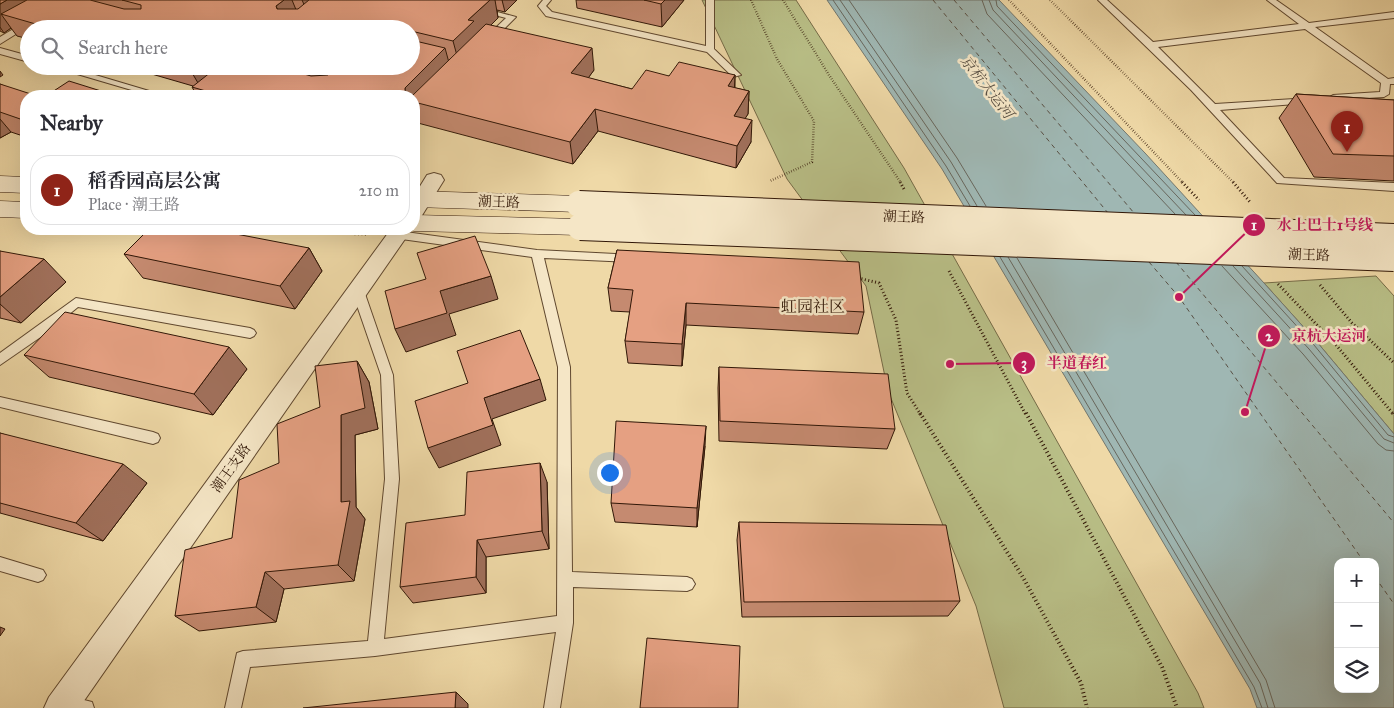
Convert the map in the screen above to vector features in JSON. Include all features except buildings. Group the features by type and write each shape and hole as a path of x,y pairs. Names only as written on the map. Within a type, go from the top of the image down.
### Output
{"main road":[{"path":"0,184 20,185"},
{"name":"潮王路","path":"421,198 580,216 1394,258"},
{"path":"0,209 20,210"},
{"name":"潮王路","path":"420,228 580,216 1394,237"}],"street":[{"name":"潮王支路","path":"70,706 358,291 400,235"}],"lane":[{"path":"548,0 542,6 548,14 710,50 736,75"},
{"path":"710,0 710,50"},
{"path":"1102,0 1216,107 1281,181 1394,187"},
{"path":"1271,0 1390,81 1384,94"},
{"path":"469,6 512,17 480,49"},
{"path":"1152,45 1394,15"},
{"path":"0,41 20,29"},
{"path":"0,51 20,57"},
{"path":"86,75 140,90"},
{"path":"1216,107 1384,94 1394,104"},
{"path":"420,232 537,254 647,258"},
{"path":"537,254 564,367 565,623 552,708"},
{"path":"358,291 387,375 392,479 374,648"},
{"path":"0,360 76,302 250,333"},
{"path":"0,348 13,351"},
{"path":"0,402 153,438"},
{"path":"0,564 38,574"},
{"path":"565,578 687,584"},
{"path":"233,708 243,659 374,648 565,623"}],"path":[{"path":"751,0 777,58 814,121 812,162 769,181"},
{"path":"783,0 828,75 891,166 905,192"},
{"path":"1050,0 1221,168 1252,205"},
{"path":"947,267 1162,667 1177,708"},
{"path":"852,277 879,283 896,320 907,393 1024,579 1081,682 1088,708"},
{"path":"1314,279 1352,323 1394,364"}],"green space":[{"path":"702,0 796,0 904,168 1198,693 1204,708 1004,708 976,606 888,391 866,286 787,179"},
{"path":"1376,276 1394,296 1394,434 1317,342 1264,283"}],"water":[{"path":"827,0 999,0 1145,153 1264,283 1317,342 1394,434 1394,708 1257,708 1250,689 942,169"}],"ferry route":[{"path":"933,0 1108,213"},
{"path":"954,0 1134,213"},
{"path":"1149,262 1179,297 1361,558"},
{"path":"1176,262 1394,523"},
{"path":"1379,583 1394,604"}],"place":[{"name":"稻香园高层公寓","path":"1347,152"},
{"name":"水上巴士1号线","path":"1179,297"},
{"name":"半道春红","path":"950,364"},
{"name":"京杭大运河","path":"1245,412"}],"district":[{"name":"虹园社区","path":"813,306"}]}
